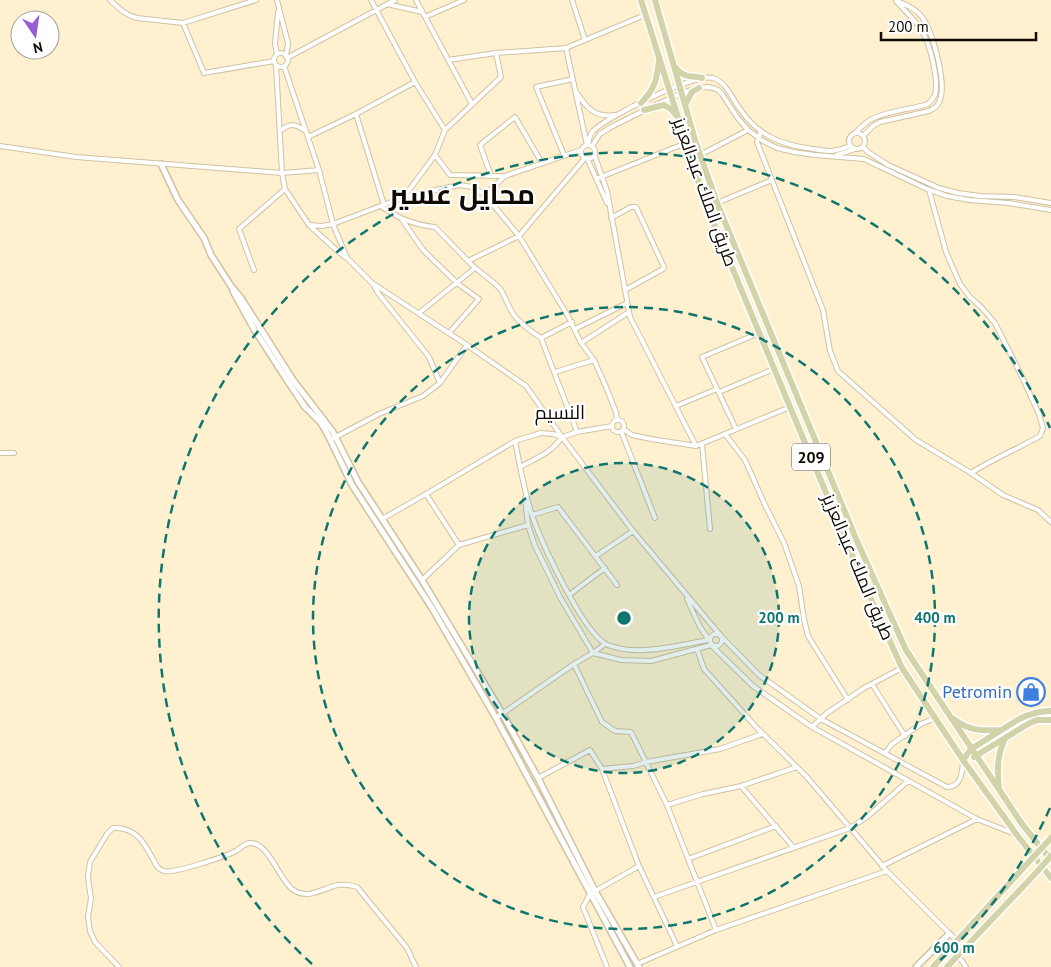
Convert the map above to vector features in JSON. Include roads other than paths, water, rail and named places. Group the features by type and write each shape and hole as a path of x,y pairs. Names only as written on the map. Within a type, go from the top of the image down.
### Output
{"main road":[{"name":"طريق الملك عبدالعزيز","path":"641,0 707,208 863,580 902,668 963,760 1017,835 1051,878"},
{"name":"طريق الملك عبدالعزيز","path":"655,0 685,106 717,203 857,541 906,650 1022,824 1051,858"},
{"path":"641,103 654,86 658,73 659,56"},
{"path":"674,66 687,77 702,78"},
{"path":"685,106 692,92 699,88"},
{"path":"644,110 664,105 671,109 678,118"},
{"path":"963,760 972,749 1027,715 1051,711"},
{"path":"949,715 969,728 1002,730"},
{"path":"963,760 976,756 1028,724 1037,720 1051,720"},
{"path":"999,790 997,765 1005,738"},
{"path":"933,967 1051,838"},
{"path":"947,967 1051,858"}],"street":[{"path":"112,1 130,16 183,24 256,0"},
{"path":"277,0 288,43 287,62 284,66 319,170 333,224 347,258"},
{"path":"371,0 415,82 445,130"},
{"path":"287,57 395,0"},
{"path":"416,0 472,104"},
{"path":"425,17 464,0"},
{"path":"572,0 585,40"},
{"path":"855,149 850,146 849,138 868,121 886,114 928,104 935,94 932,62 923,32 895,1"},
{"path":"864,136 873,126 880,122 935,108 942,95 943,88 935,45 925,23 915,10 907,4 895,1"},
{"path":"387,4 422,12"},
{"path":"279,10 275,44 277,54 274,57 282,173 285,189 309,225 372,283 526,386 633,531 721,636 759,675 821,719 947,786 952,787 958,783 962,772 963,760"},
{"path":"448,60 496,53 566,48 645,15"},
{"path":"183,24 204,73 275,63 280,67 284,66"},
{"path":"566,48 589,145 595,150 594,154 607,191 630,317 696,446"},
{"path":"277,54 283,53 287,57"},
{"path":"404,197 435,155 445,130 501,78 496,53"},
{"path":"589,145 590,134 618,115 669,88 702,78 714,78 726,87 750,122 772,139 800,148 832,151 850,146"},
{"path":"564,155 536,88 573,79"},
{"path":"308,137 415,82"},
{"path":"435,155 450,175 505,176 582,150 600,134 644,110 672,96 707,87 718,90 748,130 777,148 794,152 864,158 929,190 947,196 1051,210"},
{"path":"575,90 587,108 605,117 618,115"},
{"path":"356,114 382,206 393,215 422,226 435,227 475,268 500,290 513,314 525,327 541,338 577,432"},
{"path":"491,176 480,145 515,117 542,163"},
{"path":"280,131 292,125 296,125 306,131"},
{"path":"700,155 748,130"},
{"path":"761,131 757,142 823,310 830,351 838,371 916,440 972,473 1002,495 1038,510 1051,522"},
{"path":"832,156 862,147 865,142 864,136 861,133 855,133"},
{"path":"596,179 686,143"},
{"path":"0,146 76,157 160,164 282,173 319,170"},
{"path":"862,147 888,165 939,188 980,196 1014,197 1051,203"},
{"path":"582,150 582,154 586,158 609,208"},
{"path":"468,261 519,236 586,158 591,158 594,154"},
{"path":"160,164 178,200 204,238 211,256 241,298 332,438 358,482 422,580 502,712 538,778 630,967"},
{"path":"485,195 505,176"},
{"path":"717,203 772,180"},
{"path":"309,225 322,226 333,224 404,197 460,185 473,187 485,195 519,236 572,322 581,343 594,360 616,412 617,420"},
{"path":"254,270 239,229 285,189"},
{"path":"929,190 946,252 960,284 995,324 1023,379 1043,428 1040,436 1019,448 987,462 972,473"},
{"path":"611,218 631,207 636,207 664,267 625,290"},
{"path":"401,218 423,250 457,283 479,299 449,333"},
{"path":"419,314 475,268"},
{"path":"372,283 429,357 440,383"},
{"path":"574,329 627,303"},
{"path":"581,343 629,312"},
{"path":"541,338 572,322"},
{"path":"736,429 702,357 759,333"},
{"path":"332,438 379,414 423,396 440,383 467,345"},
{"path":"555,372 594,360"},
{"path":"676,406 774,369"},
{"path":"612,426 614,431 617,432 622,430 632,435 696,446 790,407"},
{"path":"520,466 550,452 562,437 577,432 612,426 617,420"},
{"path":"617,420 623,423 622,430 655,518"},
{"path":"382,519 515,441 541,433 562,437"},
{"path":"725,434 744,460 784,543 799,586 808,636 848,700"},
{"path":"332,438 352,485 432,608 593,892 638,966 677,946 716,930 886,871"},
{"path":"515,441 524,486 541,540 586,624 605,644 617,648 644,651 710,642 715,646 722,642 721,636"},
{"path":"702,444 710,529"},
{"path":"0,453 14,453"},
{"path":"524,486 528,525 535,546 561,599 593,653 621,660 651,661 697,649 710,642 712,634 721,636"},
{"path":"426,494 459,545"},
{"path":"532,515 558,507 617,585"},
{"path":"422,580 459,545 528,525"},
{"path":"596,556 633,531"},
{"path":"569,595 605,568"},
{"path":"685,594 700,627 710,642 753,686 812,727 978,819 1017,835"},
{"path":"496,718 502,712 605,644"},
{"path":"697,649 704,669 762,734 797,767 886,871 957,941"},
{"path":"574,664 602,722 615,731 631,732 667,805 716,930"},
{"path":"812,727 827,713 872,684 902,668"},
{"path":"872,684 905,736"},
{"path":"885,753 892,744 921,724 934,718"},
{"path":"602,769 633,766 720,749 762,734"},
{"path":"538,778 590,750 602,769 640,866 677,946"},
{"path":"667,805 703,794 741,786 797,767"},
{"path":"654,897 850,828 867,817 908,781"},
{"path":"741,786 794,848"},
{"path":"882,866 978,819"},
{"path":"688,859 776,826"},
{"path":"119,967 95,942 90,931 88,917 91,898 88,876 90,862 107,834 113,828 133,832 142,841 158,868 165,872 196,865 235,851 248,843 257,844 269,856 290,888 301,894 310,894 338,885 357,887 407,948 416,967"},
{"path":"607,967 583,907 593,892 640,866"},
{"path":"916,967 949,934"},
{"path":"958,956 966,967"}],"place":[{"name":"Petromin","path":"1031,692"}],"district":[{"name":"محايل عسير","path":"462,194"},
{"name":"النسيم","path":"560,412"}]}
